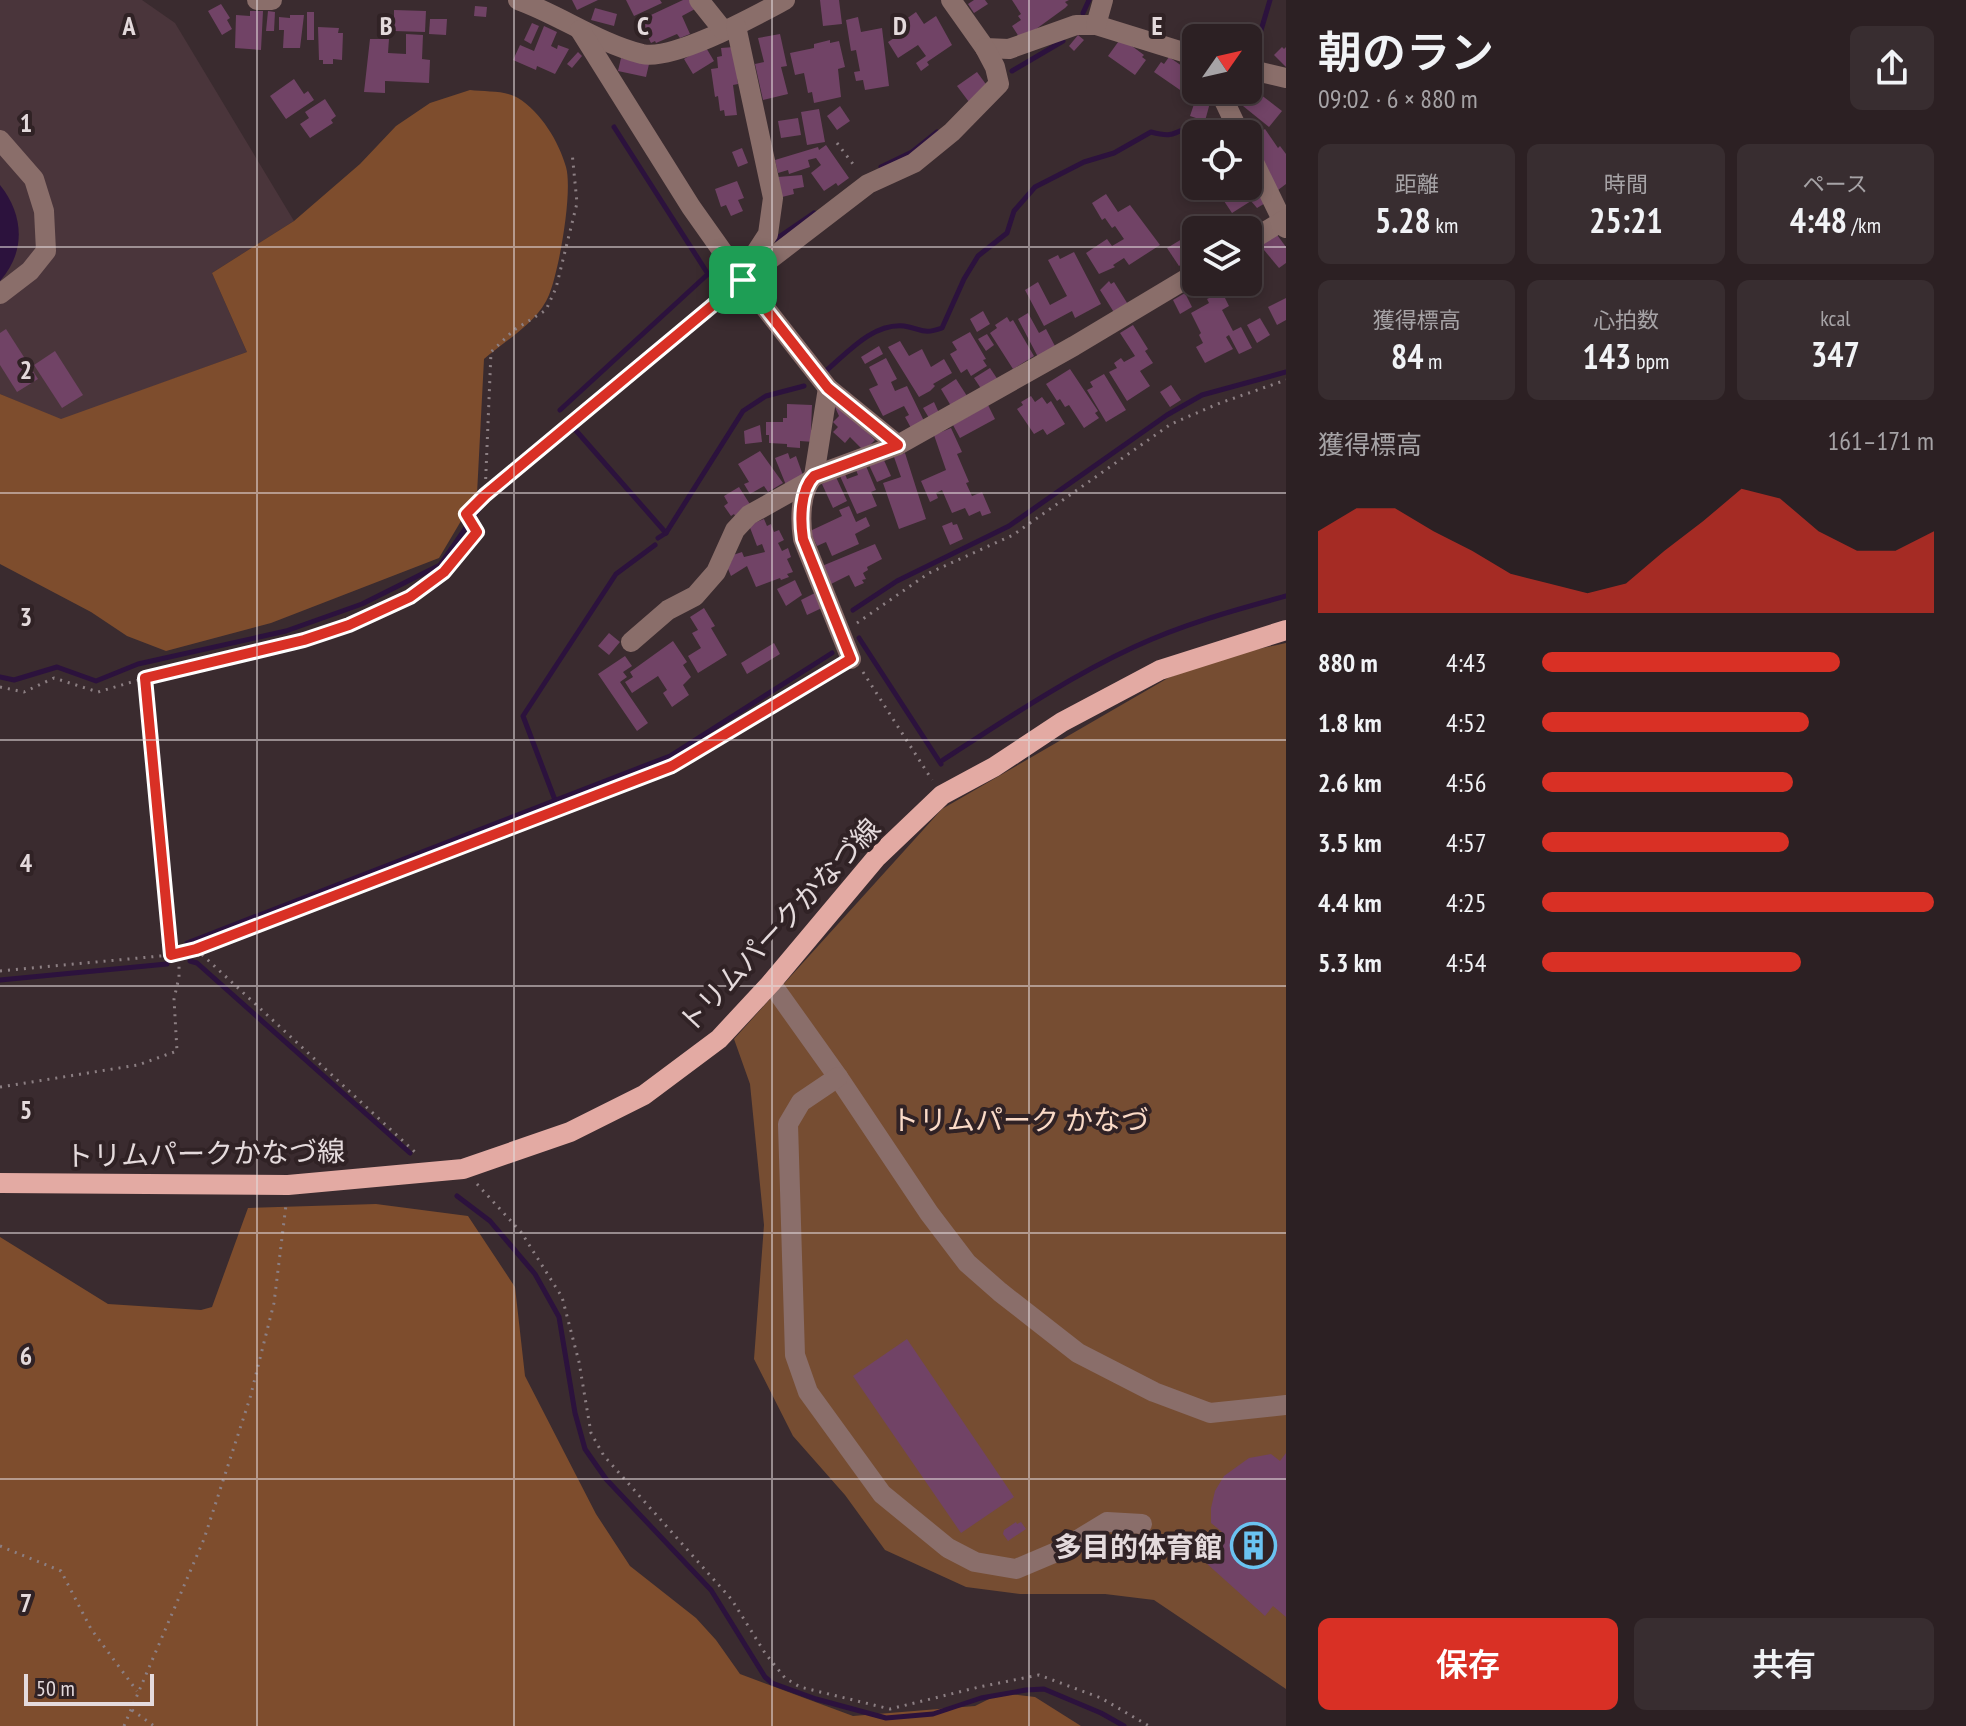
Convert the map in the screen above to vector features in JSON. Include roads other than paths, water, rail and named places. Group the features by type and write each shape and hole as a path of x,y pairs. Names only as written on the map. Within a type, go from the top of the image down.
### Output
{"main road":[{"name":"トリムパークかなづ線","path":"0,1183 288,1185 463,1169 570,1132 644,1095 719,1039 771,983 876,858 942,795 994,767 1062,722 1160,670 1286,630"}],"street":[{"path":"257,0 272,0"},
{"path":"518,0 580,30 645,55 672,52 730,28 785,0"},
{"path":"699,0 730,28 773,198 768,234 740,276"},
{"path":"740,276 868,184 914,163 952,132 999,84 995,67 985,48 951,0"},
{"path":"1096,25 1103,0"},
{"path":"985,48 1009,49 1076,25 1096,25 1182,52"},
{"path":"580,30 691,207 740,276 828,388 898,445"},
{"path":"1262,72 1286,78"},
{"path":"0,140 34,179 44,211 46,251 30,271 0,294"},
{"path":"1262,178 1285,223 1262,235"},
{"path":"631,642 668,610 695,596 716,572 735,530 749,515 811,479 898,445 1182,281"},
{"path":"828,388 800,521 803,539 855,663"},
{"path":"771,983 929,1213 967,1263 1078,1353 1154,1392 1210,1413 1286,1405"},
{"path":"838,1077 801,1102 788,1124 795,1355 808,1392 882,1494 948,1548 975,1562 1016,1569 1061,1550 1107,1522 1142,1524"}],"waterway":[{"path":"1083,13 1089,0"},
{"path":"1262,27 1270,0"},
{"path":"1012,71 1063,41"},
{"path":"560,410 708,274 614,127"},
{"path":"827,370 862,340 882,329 893,326 926,331 942,328 978,256 1007,233 1014,211 1035,187 1084,162 1114,153 1151,132 1171,134 1182,130"},
{"path":"881,167 912,152 937,132"},
{"path":"776,239 814,213"},
{"path":"853,610 897,581 1009,526 1167,415 1202,395 1286,372"},
{"path":"666,533 743,411 766,396 804,386"},
{"path":"572,426 666,533 658,538"},
{"path":"0,677 14,680 57,667 96,681 138,664 286,631 362,604 440,565 479,509"},
{"path":"555,800 523,716 616,574 655,545"},
{"path":"943,760 1060,686 1134,647 1190,624 1286,596"},
{"path":"859,638 941,764"},
{"path":"187,943 670,756 832,653"},
{"path":"190,961 197,963 410,1153"},
{"path":"0,980 167,964"},
{"path":"457,1196 490,1221 535,1274 559,1317 575,1413 585,1449 606,1479 711,1590 765,1677 772,1683 886,1718 933,1714 981,1698 1044,1689 1124,1726"}],"place":[{"name":"多目的体育館","path":"1253,1546"}],"park label":[{"name":"トリムパーク かなづ","path":"1020,1119"}]}
